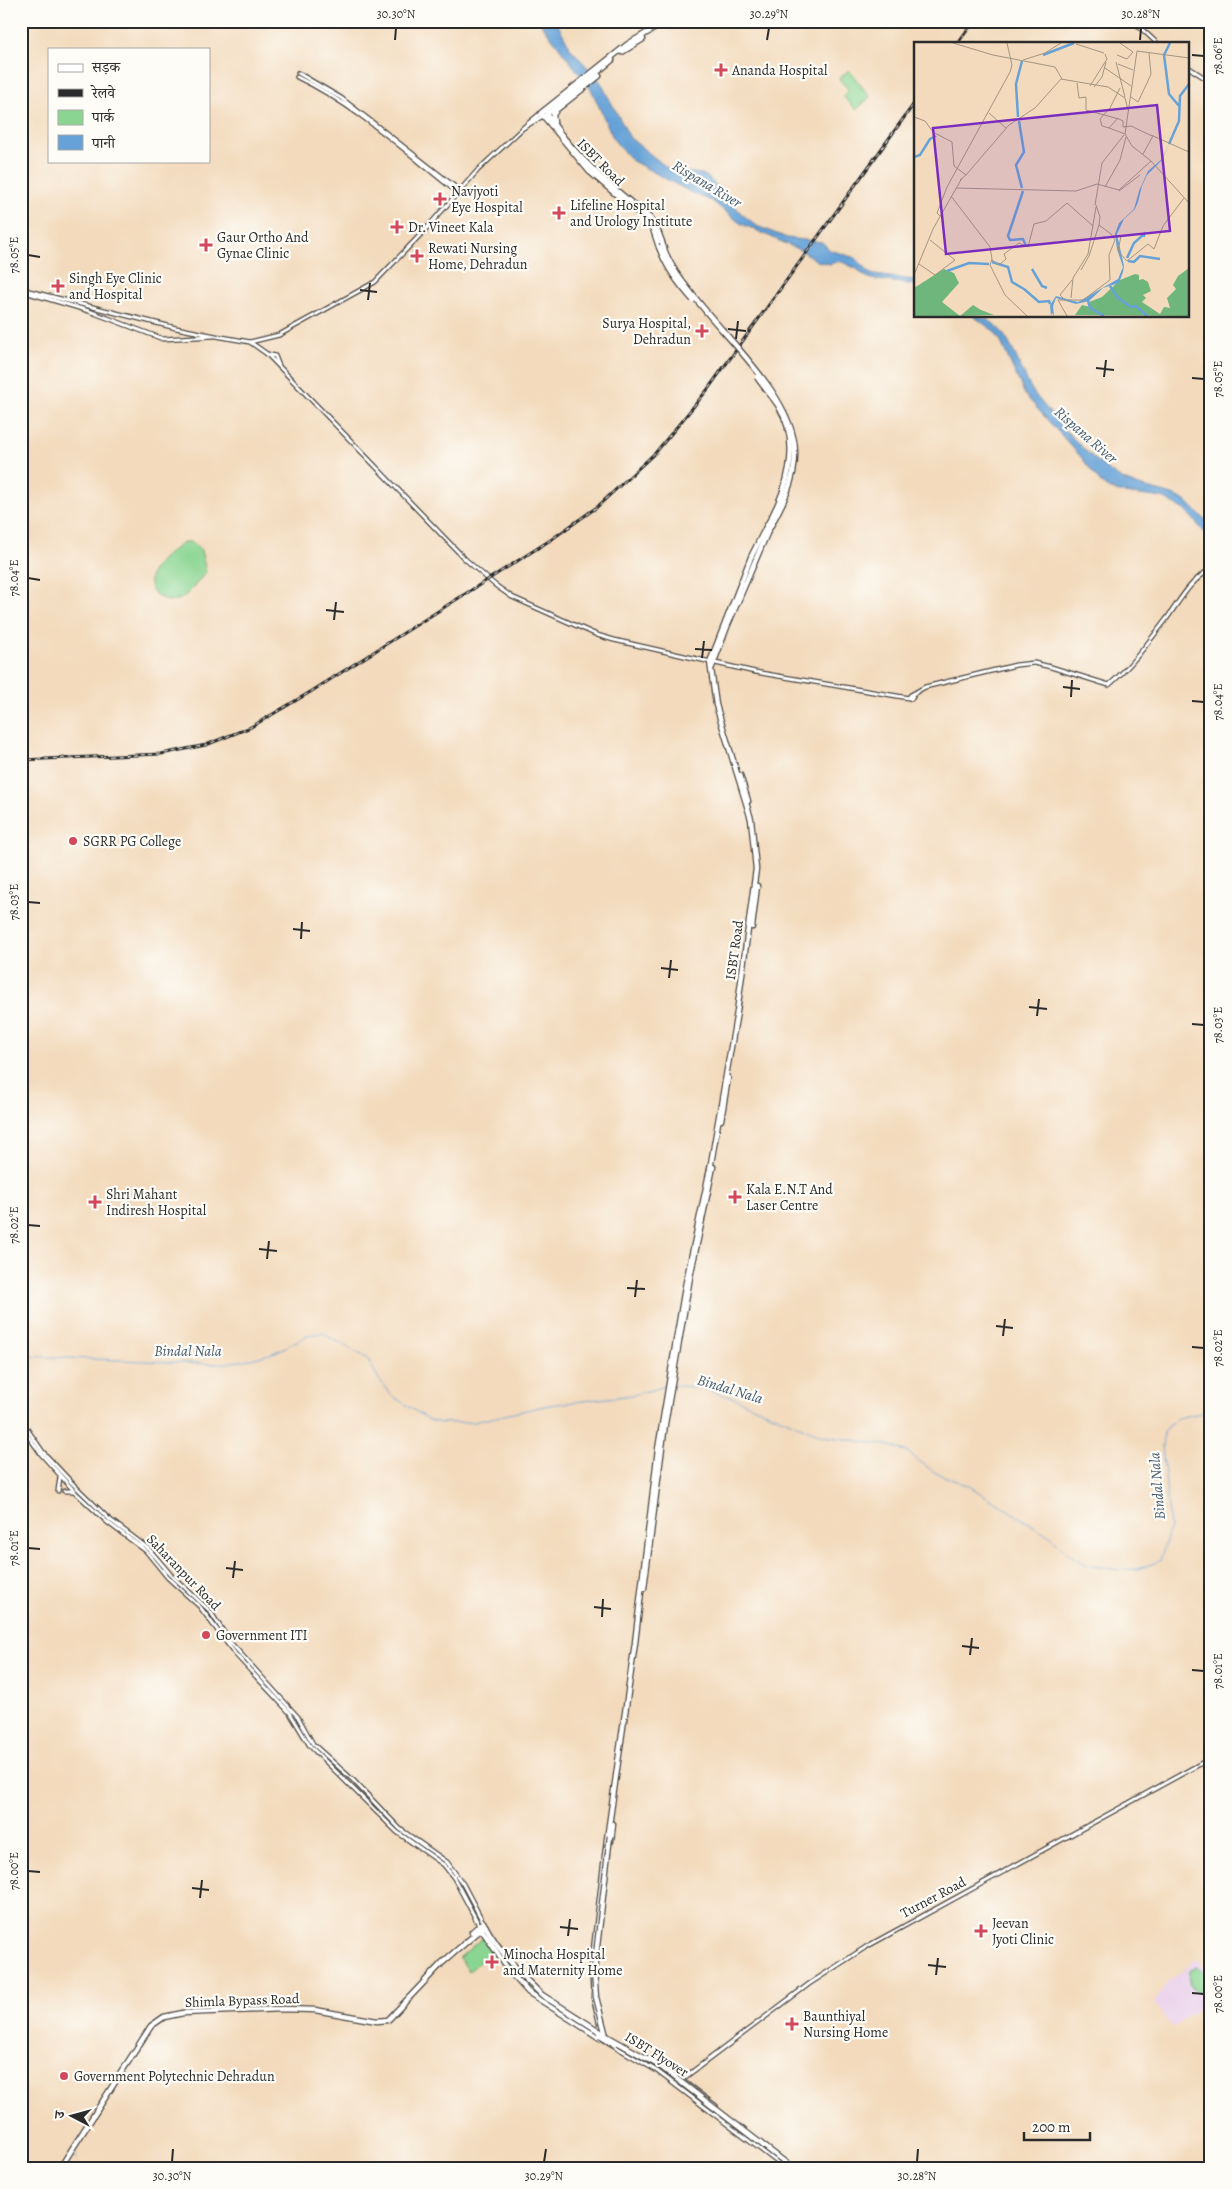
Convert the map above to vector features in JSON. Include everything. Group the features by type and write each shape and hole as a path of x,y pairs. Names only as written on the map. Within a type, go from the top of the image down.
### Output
{"highway":[{"path":"554,124 555,112 582,90 628,44 667,21"},
{"path":"673,21 629,47 544,113 592,168 650,218 670,265 783,407 788,421 796,453 792,476 783,504 765,532 711,663"},
{"name":"ISBT Road","path":"544,113 589,171 646,220 660,242"},
{"path":"711,663 744,587 765,532"},
{"name":"ISBT Road","path":"616,1785 667,1396 691,1252 710,1169 756,890 755,852 751,819 716,705 711,663"},
{"path":"603,2035 596,1971 616,1785"},
{"path":"603,2035 594,1998 592,1971 616,1785"},
{"path":"603,2035 596,1998 594,1972 612,1830"},
{"path":"476,1919 473,1933 486,1935"},
{"path":"482,1925 486,1935 508,1965 544,1994 603,2035"},
{"path":"482,1925 508,1965 510,1972 530,1994 603,2035"},
{"name":"Shimla Bypass Road","path":"60,2168 151,2026 164,2017 183,2013 283,2009 315,2010 384,2021 440,1961 482,1925"},
{"name":"ISBT Flyover","path":"508,1965 542,1995 603,2035 660,2066 788,2166"},
{"name":"ISBT Flyover","path":"514,1970 540,1997 608,2041 659,2069 788,2166"}],"main road":[{"path":"1133,21 1156,42"},
{"path":"1190,68 1211,82"},
{"path":"298,75 341,98 458,191"},
{"path":"21,289 176,328 216,336 250,342 279,335 375,282 425,230 458,191 522,129 544,113"},
{"path":"21,289 113,319 163,339 216,336"},
{"path":"250,342 267,354 274,356 279,367 465,559 504,592 597,636 711,663 837,687 910,697 925,687 1027,664 1051,667 1109,685 1157,631 1185,590 1201,575 1211,569"},
{"name":"Saharanpur Road","path":"21,1420 47,1457 108,1520 148,1549 171,1575 210,1611 240,1653 290,1707 313,1744 358,1785 400,1829 446,1862 463,1884 482,1925"},
{"name":"Saharanpur Road","path":"21,1426 60,1476 108,1520 146,1551 168,1578 200,1607 236,1655 290,1713 310,1746 397,1832 444,1865 457,1883 476,1919 482,1925"},
{"path":"58,1491 60,1476"},
{"path":"64,1491 75,1491"},
{"name":"Turner Road","path":"676,2084 809,1984 872,1942 1211,1758"},
{"path":"603,2035 660,2064 788,2166"},
{"path":"603,2035 676,2084 788,2166"}],"shaded area":[{"path":"1198,1959 1205,1969 1211,1966 1211,1999 1173,2027 1154,2003 1169,1981"}],"green space":[{"path":"849,70 870,97 856,110 843,96 849,90 839,79"},
{"path":"184,542 191,542 201,550 206,572 182,598 170,601 158,597 154,593 150,582 153,570"},
{"path":"483,1937 492,1952 469,1971 459,1958"},
{"path":"1197,1967 1206,1974 1210,1982 1211,1990 1205,1995 1196,1992 1188,1983 1189,1971"}],"water":[{"name":"Rispana River","path":"539,21 556,21 571,49 600,81 630,138 670,170 702,174 709,178 742,214 757,226 787,238 822,242 830,250 856,258 869,273 914,280 914,285 871,279 857,269 840,261 830,264 817,261 802,251 740,223 712,201 694,194 631,160 614,140 591,89"},
{"path":"976,318 985,318 1003,334 1011,346 1034,393 1078,444 1105,468 1119,477 1131,483 1176,496 1185,501 1211,523 1211,536 1205,533 1186,511 1163,498 1123,493 1109,489 1100,482 1081,457 1025,395 994,331"}],"waterway":[{"name":"Bindal Nala","path":"21,1356 216,1364 246,1360 268,1354 304,1337 322,1333 367,1358 380,1381 391,1395 429,1420 441,1423 474,1422 549,1405 633,1395 666,1386"},
{"name":"Bindal Nala","path":"672,1385 700,1388 734,1398 823,1436 887,1445 905,1451 936,1473 969,1486 1050,1536 1070,1555 1087,1565 1118,1570 1138,1569 1160,1561 1170,1527 1162,1446 1164,1431 1177,1418 1211,1411"},
{"path":"76,2155 77,2168"}],"railway":[{"path":"958,42 974,21"},
{"path":"21,760 161,754 206,745 251,727 312,691 552,539 597,507 656,452 708,389 914,104"}],"place":[{"name":"Ananda Hospital","path":"721,70"},
{"name":"Navjyoti Eye Hospital","path":"440,199"},
{"name":"Lifeline Hospital and Urology Institute","path":"559,213"},
{"name":"Dr. Vineet Kala","path":"397,227"},
{"name":"Gaur Ortho And Gynae Clinic","path":"206,245"},
{"name":"Rewati Nursing Home, Dehradun","path":"417,256"},
{"name":"Singh Eye Clinic and Hospital","path":"58,286"},
{"name":"Surya Hospital, Dehradun","path":"702,331"},
{"name":"SGRR PG College","path":"73,841"},
{"name":"Kala E.N.T And Laser Centre","path":"735,1197"},
{"name":"Shri Mahant Indiresh Hospital","path":"95,1202"},
{"name":"Government ITI","path":"206,1635"},
{"name":"Jeevan Jyoti Clinic","path":"981,1931"},
{"name":"Minocha Hospital and Maternity Home","path":"492,1962"},
{"name":"Baunthiyal Nursing Home","path":"792,2024"},
{"name":"Government Polytechnic Dehradun","path":"64,2076"}]}
